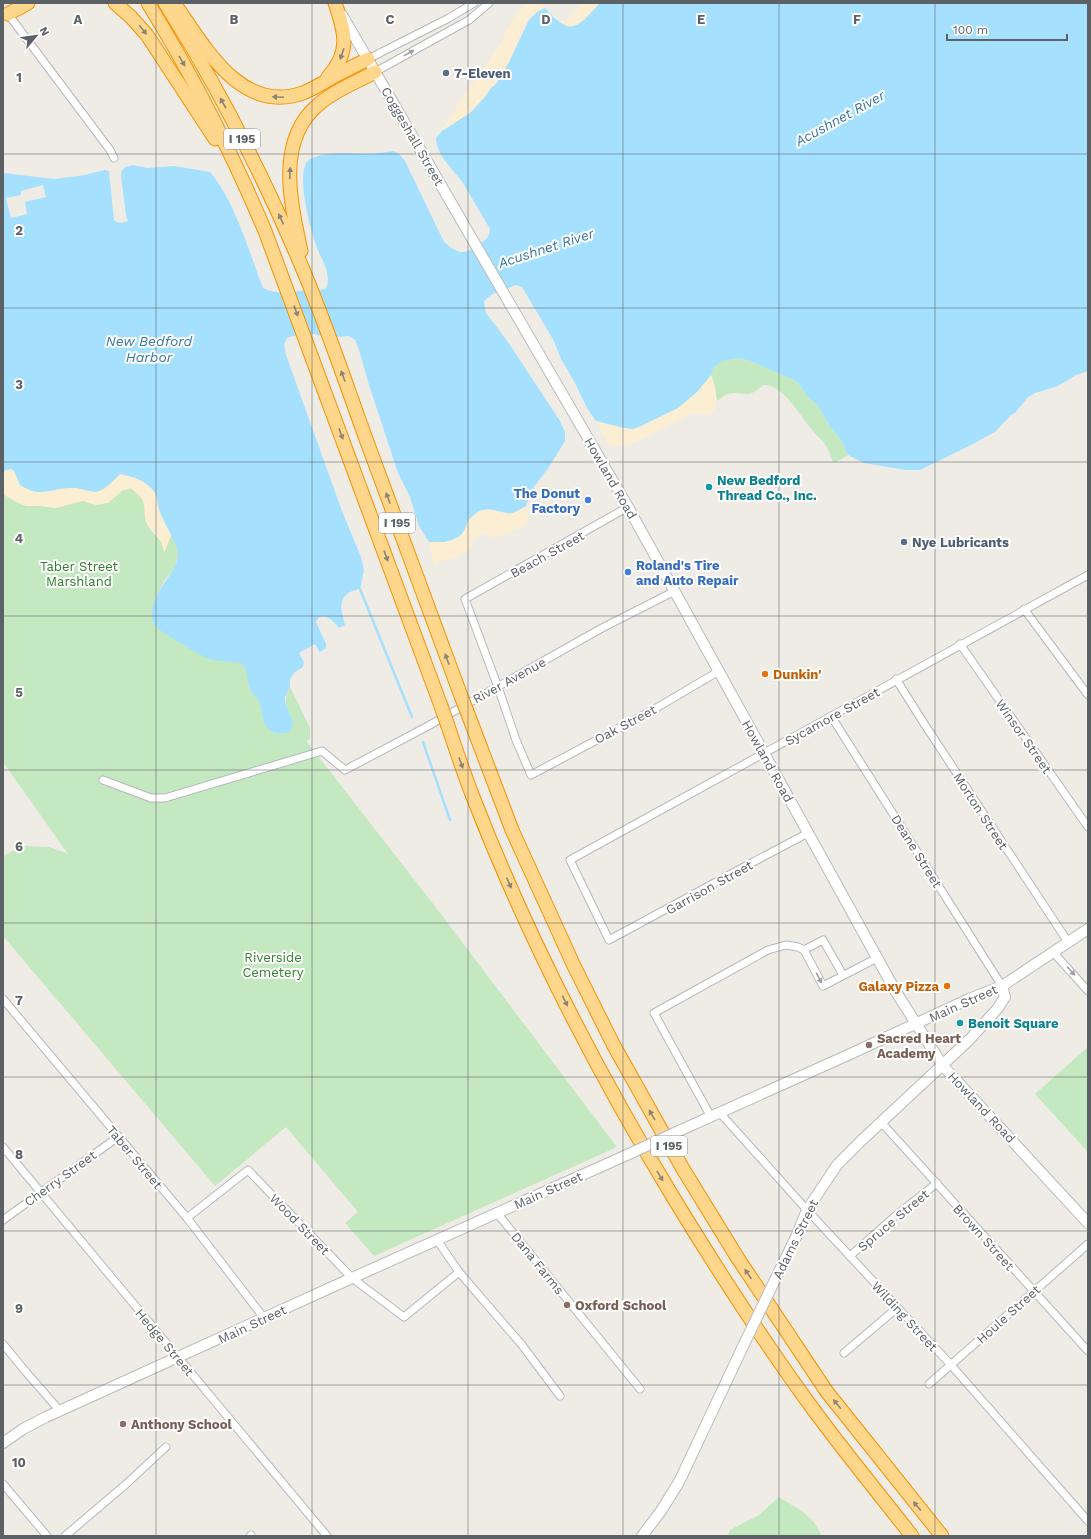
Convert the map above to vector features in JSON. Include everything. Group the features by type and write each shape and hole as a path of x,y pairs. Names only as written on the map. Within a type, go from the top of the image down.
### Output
{"highway":[{"path":"10,9 28,3"},
{"path":"115,3 136,21 151,40 220,148 260,218"},
{"name":"I 195","path":"148,3 202,99 260,218 282,274 473,796 530,928 583,1038 635,1134 696,1236 816,1413 912,1536"},
{"name":"I 195","path":"164,3 194,50 233,121 275,207 307,280 512,830 574,966 613,1044 683,1169 737,1257 827,1392 942,1536"},
{"path":"174,3 220,66 245,88 261,95 280,97 299,94 368,59"},
{"path":"315,87 332,74 344,52 344,33 335,3"},
{"path":"307,280 291,199 290,169 294,145 302,124 315,107 332,95 375,72"}],"main road":[{"name":"Coggeshall Street","path":"335,3 490,270"},
{"name":"Howland Road","path":"490,270 628,507 877,958 916,1024 943,1066 1088,1222"},
{"name":"Main Street","path":"3,1444 31,1425 60,1411 916,1024 969,998 1002,986 1088,929"},
{"name":"Adams Street","path":"642,1536 661,1511 679,1482 796,1237 807,1210 837,1164 969,1040 1006,997 1002,986"}],"street":[{"path":"368,59 449,18 474,3"},
{"path":"375,72 469,20 489,3"},
{"path":"10,9 110,150 114,158"},
{"name":"Beach Street","path":"498,687 465,599 567,543 628,507"},
{"name":"Sycamore Street","path":"609,940 570,860 1088,574"},
{"name":"River Avenue","path":"103,780 151,798 165,798 322,751 345,770 498,687 602,628 675,591"},
{"path":"1024,609 1088,695"},
{"name":"Winsor Street","path":"960,644 1088,827"},
{"name":"Oak Street","path":"498,687 516,740 531,775 653,710 718,671"},
{"name":"Morton Street","path":"896,679 1068,942"},
{"name":"Deane Street","path":"831,716 1002,986"},
{"name":"Garrison Street","path":"609,940 808,834"},
{"path":"842,975 824,940 804,950 823,986 877,958"},
{"name":"Wilding Street","path":"804,950 798,947 786,945 768,950 654,1013 715,1115 850,1256 950,1365 1088,1521"},
{"path":"1053,952 1088,990"},
{"name":"Taber Street","path":"3,999 187,1218 264,1318"},
{"name":"Brown Street","path":"881,1122 1088,1351"},
{"name":"Cherry Street","path":"3,1220 118,1137"},
{"name":"Hedge Street","path":"3,1147 327,1536"},
{"name":"Wood Street","path":"187,1218 248,1170 352,1278 404,1317 459,1272"},
{"name":"Spruce Street","path":"850,1256 894,1217 937,1183"},
{"name":"Dana Farms","path":"497,1213 640,1389"},
{"path":"437,1240 459,1272 522,1345 560,1396"},
{"name":"Houle Street","path":"929,1384 1088,1244"},
{"path":"844,1353 897,1308"},
{"path":"3,1344 60,1411"},
{"path":"65,1536 125,1485 166,1447"},
{"path":"3,1484 47,1536"}],"green space":[{"path":"739,358 750,361 794,380 799,384 809,398 817,404 831,428 841,440 848,455 834,463 824,443 810,428 795,407 783,394 770,386 763,385 758,390 749,394 728,394 717,401 711,375 715,366 724,360"},
{"name":"Riverside Cemetery","path":"129,478 174,539 178,552 174,569 164,581 155,599 242,663 247,671 249,688 260,702 263,720 292,720 286,704 286,696 290,687 310,728 310,738 307,742 434,905 617,1147 374,1256 345,1223 358,1212 286,1127 215,1186 3,936 3,856 22,846 49,847 68,854 3,762 3,481"},
{"path":"1088,1047 1088,1152 1035,1094"},
{"path":"779,1497 803,1512 814,1522 822,1536 728,1536 730,1530 759,1515"}],"sand":[{"path":"527,3 542,3 545,8 532,16 522,30 513,55 500,78 485,97 466,116 442,131 460,101 500,45 511,22 520,9"},
{"path":"582,3 600,3 582,22 577,25 571,27 560,23 570,17"},
{"path":"711,375 716,391 716,403 712,413 708,415 690,414 649,436 625,445 616,446 609,444 596,421 624,428 639,427 678,408 697,392"},
{"path":"11,469 15,473 20,484 25,488 76,488 97,492 104,489 120,474 137,477 153,489 157,496 158,507 162,519 170,530 171,536 164,553 160,540 147,524 142,500 131,488 122,491 108,503 96,505 83,501 56,508 26,506 3,494 3,471"},
{"path":"526,506 529,518 525,526 496,537 490,537 488,534 484,533 470,541 472,548 460,555 434,564 429,542 453,539 461,533 475,514 485,509 509,514"}],"water":[{"path":"600,3 1088,3 1088,371 1076,375 1058,386 1035,393 1027,398 1015,413 1011,415 995,432 920,470 906,470 864,463 848,455 841,440 831,428 817,404 809,398 799,384 794,380 750,361 739,358 722,361 714,367 711,375 697,392 678,408 639,427 633,429 624,428 596,421 587,408 561,359 554,341 522,287 516,285 490,296 484,302 486,313 508,342 560,421 565,432 565,441 549,467 533,488 526,506 513,513 488,509 479,511 469,519 460,536 444,542 429,542 419,526 410,497 398,473 355,340 349,336 326,338 315,334 287,338 284,344 286,355 342,511 361,557 364,570 360,589 347,594 342,602 341,607 345,625 339,628 325,617 318,618 316,622 326,644 326,648 304,662 303,667 295,672 290,679 290,687 285,697 285,702 293,724 290,732 274,732 267,728 265,724 259,702 251,691 246,670 242,664 238,662 235,663 207,658 164,633 153,623 152,609 157,594 177,562 178,552 159,509 156,495 149,486 138,479 120,474 107,486 98,491 93,492 77,488 69,488 35,492 20,485 14,471 11,469 3,471 3,173 54,179 85,175 104,170 109,171 114,220 121,223 128,221 126,216 121,175 122,170 125,167 133,165 147,168 174,166 210,172 227,197 241,227 263,288 282,292 317,291 326,288 328,278 326,268 314,240 305,200 303,185 306,163 312,158 326,154 370,154 394,151 405,161 444,242 456,251 468,251 479,245 487,238 490,229 463,183 442,156 436,138 442,131 470,113 496,84 509,62 529,20 537,12 545,8 561,23 568,26 573,26 579,24 585,19"}],"pier":[{"path":"43,185 46,197 25,202 27,214 11,218 6,198 21,195 21,191"},
{"path":"315,644 320,653 304,662 299,653"}],"waterway":[{"path":"360,589 412,717"},
{"path":"423,742 450,820"}],"place":[{"name":"7-Eleven","path":"446,73"},
{"name":"New Bedford Thread Co., Inc.","path":"709,487"},
{"name":"The Donut Factory","path":"588,500"},
{"name":"Nye Lubricants","path":"904,542"},
{"name":"Roland's Tire and Auto Repair","path":"628,572"},
{"name":"Dunkin'","path":"765,674"},
{"name":"Galaxy Pizza","path":"947,986"},
{"name":"Benoit Square","path":"960,1023"},
{"name":"Sacred Heart Academy","path":"869,1045"},
{"name":"Oxford School","path":"567,1305"},
{"name":"Anthony School","path":"123,1424"}],"water label":[{"name":"Acushnet River","path":"840,118"},
{"name":"Acushnet River","path":"546,248"},
{"name":"New Bedford Harbor","path":"149,350"}],"park label":[{"name":"Taber Street Marshland","path":"79,574"}]}
